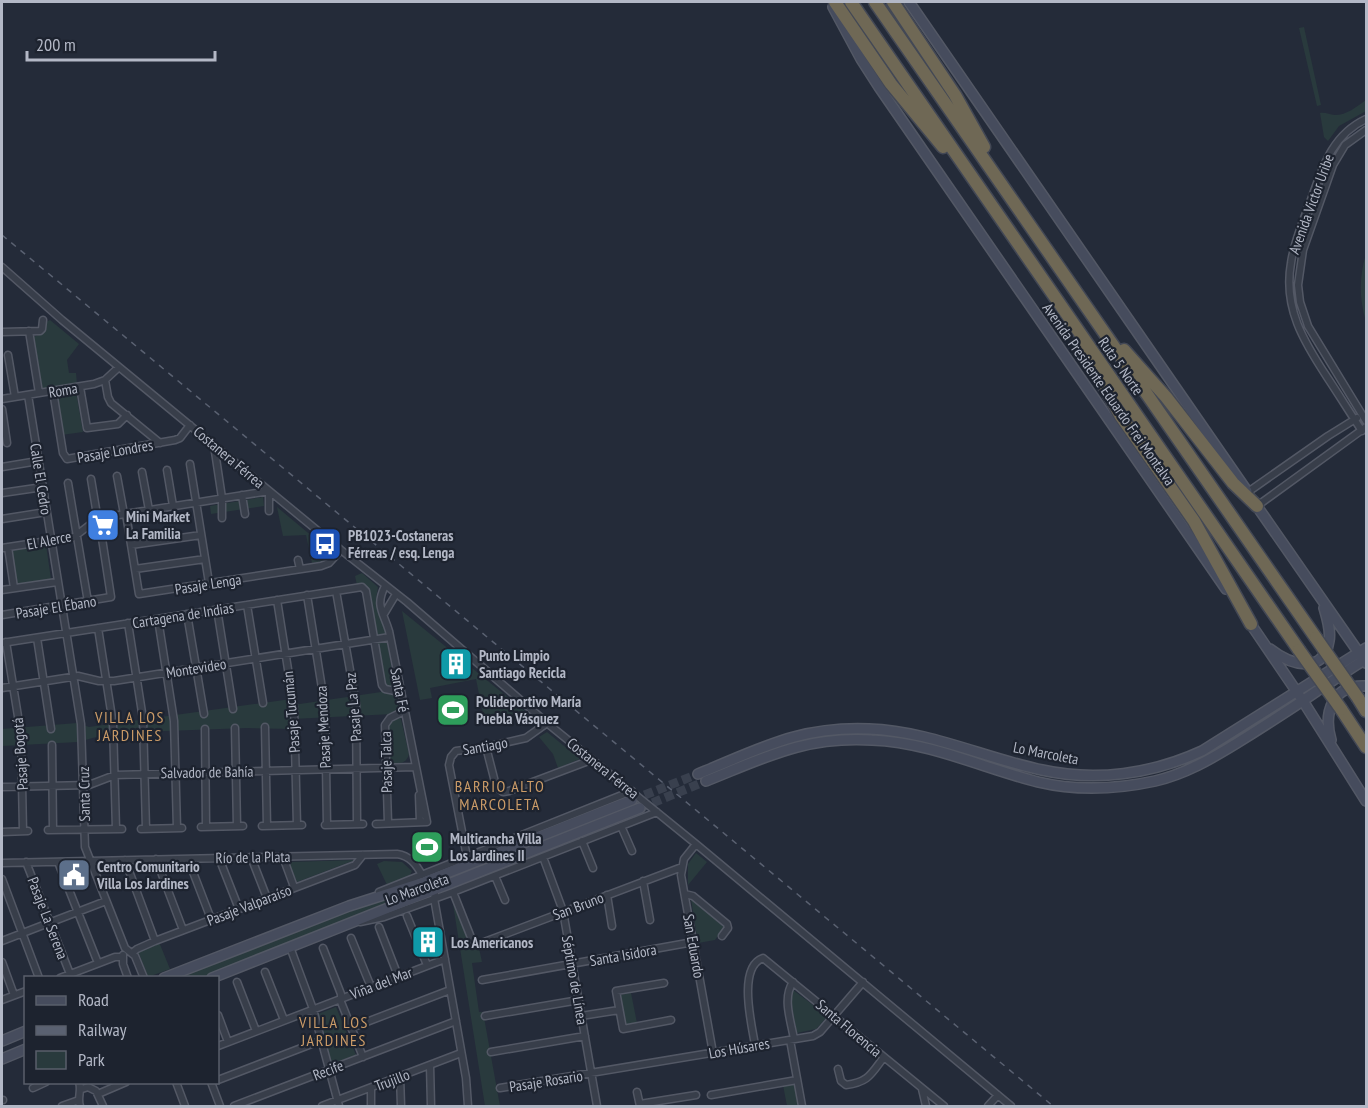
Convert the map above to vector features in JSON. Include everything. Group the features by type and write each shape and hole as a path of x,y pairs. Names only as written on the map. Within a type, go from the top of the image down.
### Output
{"highway":[{"path":"835,2 899,95 933,136 973,178"},
{"name":"Ruta 5 Norte","path":"851,2 1366,747"},
{"name":"Ruta 5 Norte","path":"875,2 1366,711"},
{"path":"893,2 963,108 1004,188"},
{"path":"1089,311 1166,397 1233,483 1257,506"},
{"path":"1067,315 1116,408 1191,516 1251,624"}],"main road":[{"name":"Avenida Presidente Eduardo Frei Montalva","path":"830,2 879,87 1264,643 1366,801"},
{"path":"909,2 1321,599 1362,650 1366,661"},
{"path":"1264,643 1279,655 1295,663 1307,664 1317,661 1325,652 1330,637 1321,599"},
{"name":"Lo Marcoleta","path":"698,774 773,742 839,729 871,729 949,743 1053,773 1093,776 1121,775 1160,767 1183,759 1215,743 1362,650"},
{"name":"Lo Marcoleta","path":"706,781 775,752 807,744 840,740 872,740 904,743 1053,784 1094,787 1125,786 1171,777 1208,761 1366,661"},
{"path":"1335,753 1328,722 1331,705 1346,690 1356,686 1366,686"},
{"path":"998,770 1004,760"},
{"path":"1014,775 1019,764"},
{"name":"Lo Marcoleta","path":"169,976 349,906 424,882 632,795"},
{"name":"Lo Marcoleta","path":"217,976 640,808"},
{"path":"349,906 355,921"},
{"path":"306,923 312,939"},
{"path":"2,1041 24,1032"},
{"path":"2,1059 24,1050"}],"street":[{"name":"Avenida Victor Uribe","path":"1364,429 1354,420 1301,334 1292,308 1289,282 1293,253 1326,159 1338,139 1366,119"},
{"name":"Avenida Victor Uribe","path":"1366,130 1345,145 1333,165 1303,250 1298,285 1300,302 1308,326 1366,421"},
{"name":"Costanera Férrea","path":"2,267 119,367 396,594 632,795 696,844 1011,1107"},
{"path":"2,332 42,329 43,320"},
{"path":"29,331 39,393"},
{"path":"8,355 15,397"},
{"name":"Roma","path":"2,399 97,384 119,367"},
{"path":"105,380 110,401 160,443"},
{"path":"80,387 87,428 118,424 127,415"},
{"name":"Pasaje Londres","path":"53,391 63,453 67,459 178,439 190,425"},
{"name":"Calle El Cedro","path":"28,395 67,633"},
{"path":"2,409 7,443"},
{"path":"1248,492 1362,415"},
{"path":"1344,426 1346,432 1354,436"},
{"path":"1257,506 1364,429"},
{"path":"214,445 222,498 222,518"},
{"path":"2,467 39,461"},
{"path":"190,464 210,583"},
{"path":"167,470 173,506"},
{"path":"142,472 149,510"},
{"path":"117,476 135,569 206,559"},
{"path":"91,479 99,519"},
{"path":"68,483 88,602"},
{"path":"2,493 42,487"},
{"path":"269,491 269,511"},
{"name":"El Alerce","path":"5,548 77,535 99,519 269,491"},
{"path":"242,495 245,514"},
{"path":"2,519 46,512"},
{"name":"Pasaje El Ébano","path":"2,615 111,597 99,519"},
{"path":"131,545 201,535"},
{"path":"5,548 14,588"},
{"name":"Pasaje Lenga","path":"135,569 139,594 327,564 340,550"},
{"path":"298,560 300,569"},
{"path":"276,564 277,573"},
{"path":"253,568 254,576"},
{"path":"230,571 232,580"},
{"path":"2,590 57,582"},
{"name":"Santa Fé","path":"385,586 379,601 390,637 420,791 423,822 388,823"},
{"name":"Cartagena de Indias","path":"4,643 364,588 375,640"},
{"name":"Pasaje La Paz","path":"326,825 360,824 355,700 336,591"},
{"path":"384,614 396,594"},
{"name":"Pasaje Mendoza","path":"307,596 325,706 326,825"},
{"name":"Pasaje Tucumán","path":"267,770 265,826 300,825 294,711 277,600"},
{"path":"247,605 263,703"},
{"path":"217,609 234,709"},
{"path":"187,614 204,714"},
{"path":"128,623 143,720 145,773 143,829 180,828 175,773 174,721 158,619"},
{"path":"52,745 51,830 119,829 113,723 98,628"},
{"name":"Santa Cruz","path":"67,633 82,730 85,847 125,948"},
{"name":"Montevideo","path":"2,688 74,677 107,682 390,637"},
{"path":"37,638 51,729"},
{"path":"375,640 382,686 400,692"},
{"name":"Pasaje Bogotá","path":"2,832 26,831 21,736 4,643"},
{"name":"Pasaje Talca","path":"388,823 385,725 390,718 404,711"},
{"name":"Santiago","path":"467,857 449,759 456,751 526,738 547,723"},
{"path":"265,727 267,770"},
{"path":"205,729 204,827 240,826 235,728"},
{"path":"486,747 496,786 503,792 591,760"},
{"name":"Salvador de Bahía","path":"2,787 84,785 115,775 145,773 415,767"},
{"name":"Lo Marcoleta","path":"360,903 370,896 467,857 632,795"},
{"name":"Lo Marcoleta","path":"355,921 365,922 453,892 657,812"},
{"path":"376,824 388,823"},
{"path":"621,826 632,851"},
{"path":"582,842 593,868"},
{"path":"682,867 686,856 696,844"},
{"name":"Pasaje Valparaíso","path":"132,953 155,941 355,865 363,855"},
{"name":"Río de la Plata","path":"2,863 404,855 414,862 422,875"},
{"path":"251,857 267,898"},
{"path":"283,857 294,887"},
{"name":"Séptimo de Línea","path":"543,857 563,911 597,1107"},
{"path":"219,858 239,909"},
{"path":"188,859 211,920"},
{"path":"125,860 155,941"},
{"path":"156,860 183,930"},
{"name":"Pasaje La Serena","path":"27,862 70,974"},
{"path":"58,862 98,963"},
{"name":"San Bruno","path":"453,892 471,938 475,943 482,943 682,867"},
{"name":"San Eduardo","path":"682,867 713,1053"},
{"path":"495,876 505,900"},
{"path":"2,879 38,976"},
{"path":"643,881 650,921"},
{"path":"438,888 434,898 467,1085 468,1107"},
{"path":"685,894 693,896 727,924 728,929 722,936"},
{"path":"607,895 612,926"},
{"path":"2,941 106,901"},
{"path":"407,916 427,965"},
{"path":"379,927 398,976"},
{"path":"351,938 371,987"},
{"name":"Santa Isidora","path":"482,980 693,942"},
{"path":"290,947 313,1009 339,1103"},
{"path":"127,976 122,957 125,948 132,953 143,976"},
{"path":"323,948 363,1057"},
{"path":"65,976 115,957 122,957"},
{"name":"Viña del Mar","path":"219,1046 445,958"},
{"name":"Santa Florencia","path":"755,1046 747,991 751,974 762,958 944,1107"},
{"path":"2,962 15,995"},
{"path":"265,972 284,1020"},
{"path":"237,982 256,1031"},
{"path":"793,982 787,997 801,1107"},
{"name":"Los Húsares","path":"591,1074 816,1035 862,982"},
{"path":"664,983 616,991 619,1010 623,1029 671,1020"},
{"path":"351,1028 450,990"},
{"path":"2,1000 24,992"},
{"path":"484,1016 579,1000"},
{"path":"581,1017 619,1010"},
{"path":"219,1018 228,1042"},
{"name":"Recife","path":"234,1107 456,1022"},
{"path":"491,1052 585,1036"},
{"path":"219,1080 322,1040"},
{"name":"Trujillo","path":"322,1107 339,1103 400,1076 461,1053"},
{"path":"838,1069 841,1081 846,1084 855,1084 866,1080 885,1058"},
{"path":"430,1065 431,1107"},
{"name":"Pasaje Rosario","path":"500,1088 591,1074"},
{"path":"400,1076 400,1107"},
{"path":"711,1095 797,1080"},
{"path":"33,1088 43,1084"},
{"path":"98,1094 123,1084"},
{"path":"176,1084 185,1107"},
{"path":"211,1084 220,1107"},
{"path":"62,1107 80,1103 84,1085 98,1094 103,1107"},
{"path":"371,1088 371,1107"},
{"path":"922,1089 926,1107"},
{"path":"637,1092 640,1105 696,1095"},
{"path":"988,1107 998,1095"}],"green space":[{"path":"1304,27 1321,105 1317,106 1299,28"},
{"path":"1366,100 1366,111 1339,126 1328,141 1324,137 1320,113 1344,114"},
{"path":"1366,254 1366,322 1361,288"},
{"path":"50,320 79,344 67,360 69,373 76,373 77,384 41,389 33,337 42,334 44,323"},
{"path":"76,392 83,432 61,435 55,395"},
{"path":"263,497 264,506 211,514 210,506"},
{"path":"277,507 331,552 323,561 312,563 306,535 283,536"},
{"path":"46,545 51,579 16,585 10,551"},
{"path":"362,573 378,587 376,599 385,631 399,711 393,714 292,719 292,729 247,728 111,733 78,742 2,746 2,729 77,723 89,727 291,699 293,705 381,692 385,684 366,586 357,585 355,576"},
{"path":"402,611 526,712 522,716 485,724 476,679 430,688 432,698 420,700"},
{"path":"400,715 409,754 404,762 390,763 387,722"},
{"path":"547,732 580,759 558,768 553,754 539,737"},
{"name":"Multicancha Villa Los Jardines II","path":"416,840 437,840 437,854 417,854"},
{"path":"696,853 707,862 688,885 688,864"},
{"path":"355,860 297,882 288,862"},
{"path":"384,861 402,862 412,871 409,877 387,885 377,864"},
{"path":"417,885 422,892 208,976 180,976"},
{"path":"691,899 725,926 715,940 698,943"},
{"path":"453,904 472,948 479,948 482,962 472,963 479,1012 483,1012 500,1106 485,1106"},
{"path":"159,942 170,969 148,976 138,951"},
{"path":"793,990 825,1014 826,1018 816,1029 797,1033 791,1002"},
{"path":"631,993 637,1023 626,1025 620,995"},
{"path":"336,1007 356,1055 331,1064 318,1014"},
{"path":"794,1083 798,1106 787,1106 783,1085"}],"tunnel":[{"path":"632,800 698,774"},
{"path":"640,808 706,781"}],"railway":[{"path":"2,235 1053,1106"}],"place":[{"name":"Mini Market La Familia","path":"103,525"},
{"name":"PB1023-Costaneras Férreas / esq. Lenga","path":"325,544"},
{"name":"Punto Limpio Santiago Recicla","path":"456,664"},
{"name":"Polideportivo María Puebla Vásquez","path":"453,710"},
{"name":"Multicancha Villa Los Jardines II","path":"427,847"},
{"name":"Centro Comunitario Villa Los Jardines","path":"74,875"},
{"name":"Los Americanos","path":"428,942"}],"district":[{"name":"VILLA LOS JARDINES","path":"130,726"},
{"name":"BARRIO ALTO MARCOLETA","path":"500,795"},
{"name":"VILLA LOS JARDINES","path":"334,1031"}]}
